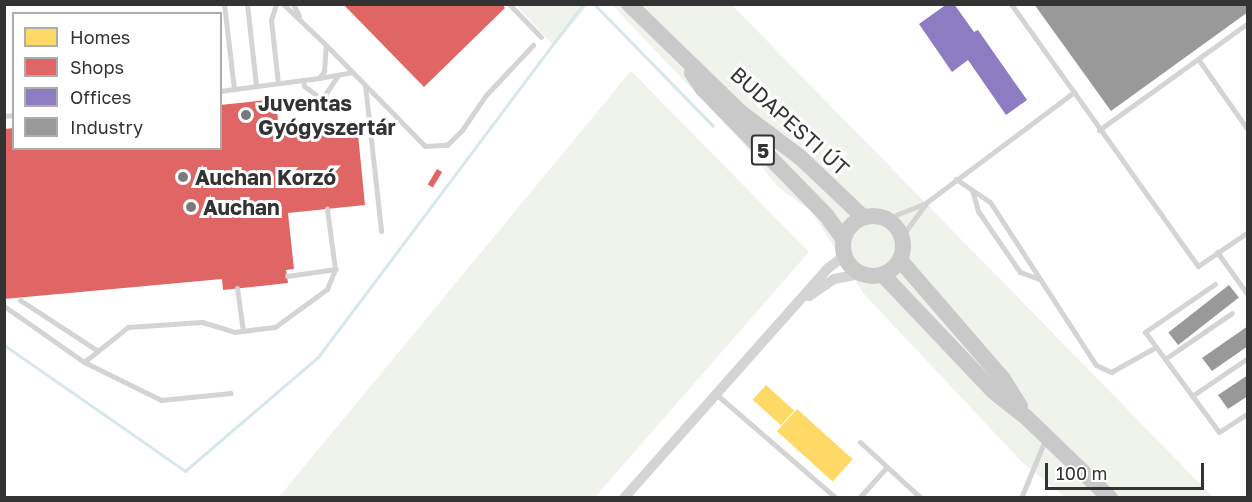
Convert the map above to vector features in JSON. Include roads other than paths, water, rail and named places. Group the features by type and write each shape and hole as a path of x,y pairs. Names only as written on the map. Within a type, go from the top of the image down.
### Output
{"main road":[{"name":"BUDAPESTI ÚT","path":"629,4 684,61 713,83 740,112 801,158 863,218"},
{"name":"BUDAPESTI ÚT","path":"684,61 703,89 826,214 843,238"},
{"path":"863,218 886,219 902,236 900,260 882,275 859,274 844,256 843,238 850,225 863,218"},
{"path":"900,260 1003,379 1026,417"},
{"path":"882,275 994,392 1026,417 1110,498"}],"street":[{"path":"626,497 826,269 844,256"},
{"path":"798,302 834,279 859,274"}],"lane":[{"path":"224,4 234,89"},
{"path":"247,4 256,86"},
{"path":"276,4 271,20 278,83"},
{"path":"283,4 425,146 447,145 486,94 533,45"},
{"path":"293,4 301,20"},
{"path":"509,4 541,37"},
{"path":"1011,4 1198,266 1248,232"},
{"path":"1099,130 1248,23"},
{"path":"319,78 328,57 326,45"},
{"path":"1198,59 1248,130"},
{"path":"222,91 352,72"},
{"path":"303,80 304,86 322,99 338,75"},
{"path":"365,85 381,231"},
{"path":"902,236 927,202 956,178 1074,92"},
{"path":"956,178 990,202 1096,365 1111,372 1156,347"},
{"path":"972,190 978,211 1020,272 1040,279"},
{"path":"886,219 927,202"},
{"path":"84,362 128,327 202,322 234,332 275,327 327,289 335,269 327,209"},
{"path":"1217,252 1248,295"},
{"path":"287,276 335,269"},
{"path":"1215,284 1145,332 1219,432 1248,413"},
{"path":"237,288 243,331"},
{"path":"20,300 99,351"},
{"path":"4,306 84,362 161,400 231,393"},
{"path":"1165,359 1232,313"},
{"path":"1192,396 1248,358"},
{"path":"716,394 836,498"},
{"path":"1021,498 1046,436"},
{"path":"860,442 921,498"},
{"path":"860,498 886,468"}],"waterway":[{"path":"4,345 185,471 318,357 583,4"},
{"path":"594,4 713,126"}],"place":[{"name":"Juventas Gyógyszertár","path":"246,115"},
{"name":"Auchan Korzó","path":"183,177"},
{"name":"Auchan","path":"191,207"}]}
